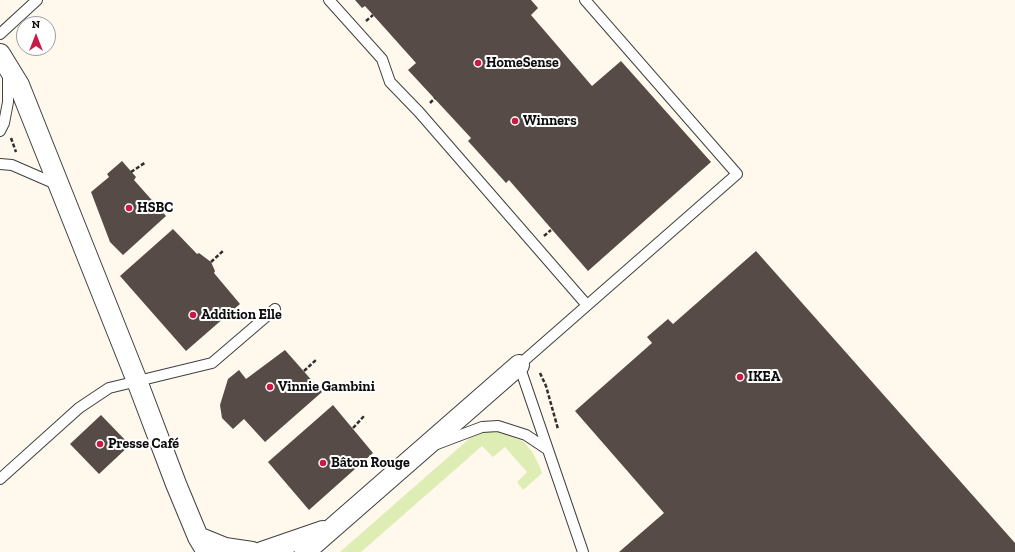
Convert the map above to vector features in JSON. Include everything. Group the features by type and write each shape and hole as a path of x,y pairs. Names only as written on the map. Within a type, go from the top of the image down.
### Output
{"street":[{"path":"4,61 19,85 202,544 252,552"},
{"path":"306,552 332,527 424,449 519,365"},
{"path":"262,552 332,527"}],"lane":[{"path":"0,34 37,0"},
{"path":"328,0 382,59 390,82 419,112 586,304"},
{"path":"583,552 519,365 586,304 737,174 585,0"},
{"path":"0,131 4,123 8,102 4,61"},
{"path":"0,164 17,167 59,185"},
{"path":"0,479 79,408 109,388 212,362 275,309"},
{"path":"424,449 482,427 498,426 526,435 547,448"}],"path":[{"path":"11,138 18,160"},
{"path":"131,172 146,162"},
{"path":"211,262 224,250"},
{"path":"304,371 317,358"},
{"path":"353,428 364,415"}],"green space":[{"path":"495,430 524,442 533,453 539,465 542,473 523,490 517,482 527,472 505,447 493,457 482,446 361,552 340,552 470,438 483,432"}],"building":[{"path":"355,0 531,0 538,8 531,15 592,86 621,61 711,162 588,271 509,180 506,183 468,141 471,138 408,70 416,63 365,6 362,8"},
{"path":"122,161 136,177 134,180 166,216 123,255 110,242 91,192 109,177 107,174"},
{"path":"173,229 197,254 199,253 211,262 215,271 214,273 240,304 186,351 120,276"},
{"name":"IKEA","path":"756,251 1015,543 1015,552 619,552 664,513 575,411 652,343 647,337 668,319 673,324"},
{"path":"285,350 322,392 265,442 244,419 233,429 222,418 220,405 228,379 239,370 246,379"},
{"path":"333,405 373,453 309,510 268,462"},
{"name":"Presse Café","path":"101,415 130,445 99,474 70,444"}],"place":[{"name":"HomeSense","path":"478,63"},
{"name":"Winners","path":"515,121"},
{"name":"HSBC","path":"129,208"},
{"name":"Addition Elle","path":"193,315"},
{"name":"IKEA","path":"740,377"},
{"name":"Vinnie Gambini","path":"270,387"},
{"name":"Presse Café","path":"100,444"},
{"name":"Bâton Rouge","path":"323,463"}]}
